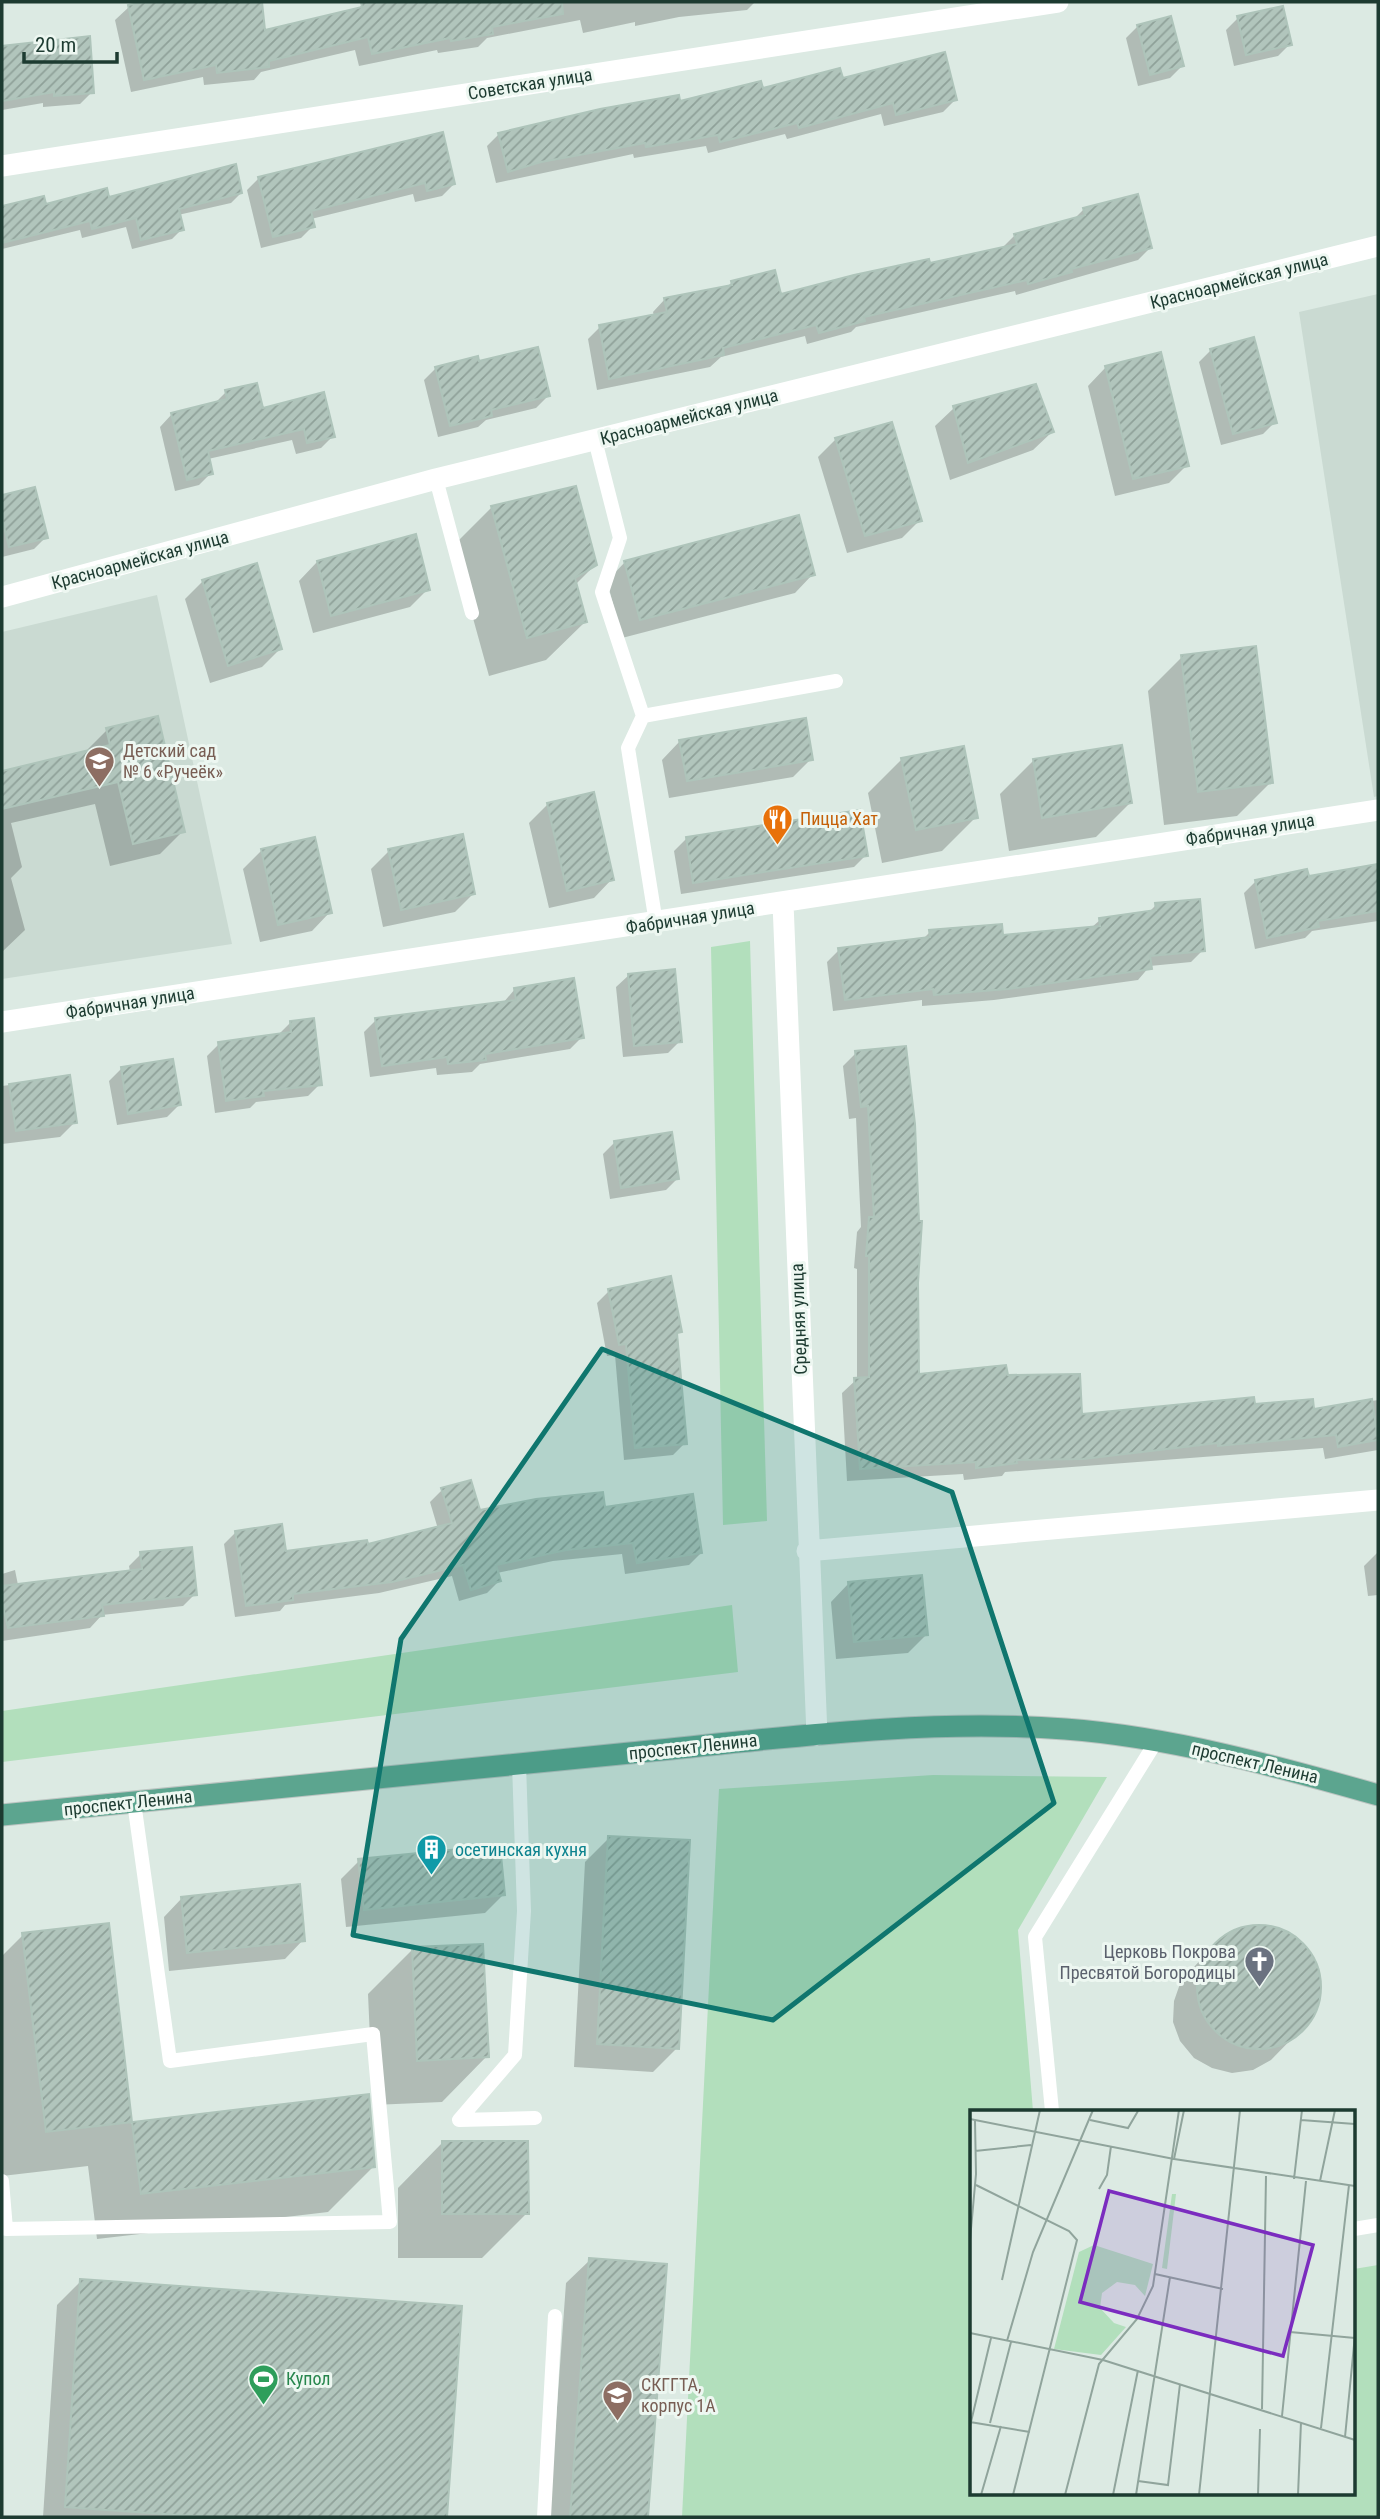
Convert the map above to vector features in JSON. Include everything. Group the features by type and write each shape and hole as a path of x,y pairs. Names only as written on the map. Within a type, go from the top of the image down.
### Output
{"main road":[{"name":"проспект Ленина","path":"2,1815 817,1735 969,1726 1065,1729 1157,1740 1297,1772 1378,1795"}],"street":[{"name":"Советская улица","path":"2,166 1058,2"},
{"name":"Красноармейская улица","path":"2,597 436,479 1378,247"},
{"name":"Фабричная улица","path":"2,1022 1378,810"},
{"name":"Средняя улица","path":"783,903 807,1552 817,1735"},
{"path":"807,1552 1378,1500"}],"lane":[{"path":"595,440 620,538 602,592 643,716 628,748 656,923"},
{"path":"436,479 472,613"},
{"path":"643,716 836,681"},
{"path":"1052,2110 1035,1937 1157,1740"},
{"path":"519,1764 524,1911 515,2055 459,2120 535,2118"},
{"path":"2,2181 6,2229 390,2222 373,2034 170,2061 134,1802"},
{"path":"1356,2229 1378,2225"},
{"path":"544,2517 555,2316"}],"highlighted area":[{"path":"602,1349 952,1492 1054,1803 773,2020 353,1935 401,1639"}],"shaded area":[{"path":"1378,294 1378,796 1374,797 1299,312"},
{"name":"Детский сад № 6 «Ручеёк»","path":"157,595 232,944 2,979 2,632"}],"green space":[{"path":"750,941 767,1521 723,1525 711,947"},
{"path":"732,1605 738,1672 2,1762 2,1711"},
{"path":"933,1775 1107,1777 1018,1930 1033,2110 970,2110 970,2494 1356,2494 1356,2269 1378,2265 1378,2517 682,2517 719,1789"}],"building":[{"path":"145,2 262,2 265,30 362,7 361,2 562,2 563,14 492,27 493,34 451,41 450,38 372,54 368,37 269,61 269,67 217,73 216,65 144,80 128,5"},
{"path":"1283,6 1292,45 1246,55 1237,16"},
{"path":"1171,16 1184,66 1150,75 1137,25"},
{"path":"90,36 94,93 54,96 54,92 2,101 2,46"},
{"path":"945,52 957,100 896,115 893,103 799,128 797,123 720,142 718,135 646,147 645,143 541,162 508,172 498,133 600,109 679,95 680,101 761,81 763,88 840,68 843,78"},
{"path":"443,132 455,184 427,191 425,183 311,211 315,227 273,237 258,177"},
{"path":"236,164 242,193 179,209 184,230 141,240 136,218 92,229 90,221 2,243 2,206 44,196 46,204 107,188 109,197"},
{"path":"1138,194 1152,248 1071,269 1072,272 1028,284 1027,280 864,317 865,321 819,333 816,325 723,348 724,355 609,379 599,325 667,312 664,298 732,285 731,281 775,270 781,294 929,259 930,263 1017,244 1014,234 1085,215 1083,208"},
{"path":"1254,337 1277,423 1233,434 1210,349"},
{"path":"538,347 550,396 491,410 492,416 450,426 435,367 478,356 479,361"},
{"path":"1161,352 1189,466 1133,479 1105,366"},
{"path":"257,383 263,408 324,392 335,437 307,443 304,429 208,451 213,474 187,480 171,413 227,399 225,390"},
{"path":"1036,384 1054,432 968,463 953,406"},
{"path":"892,422 922,521 865,536 835,438"},
{"path":"576,486 597,565 575,578 587,622 527,638 491,506"},
{"path":"35,487 48,538 9,547 2,519 2,495"},
{"path":"799,515 815,575 640,620 624,561"},
{"path":"416,534 430,590 331,616 317,561"},
{"path":"257,563 282,649 228,666 202,580"},
{"path":"1256,646 1273,783 1198,792 1181,655"},
{"path":"158,716 185,832 133,844 118,782 2,809 2,771 110,745 106,728"},
{"path":"806,718 813,760 687,781 679,740"},
{"path":"1122,745 1132,803 1042,818 1033,759"},
{"path":"964,746 978,818 916,830 901,758"},
{"path":"594,792 614,880 567,891 547,803"},
{"name":"Пицца Хат","path":"860,810 868,856 693,883 686,837"},
{"path":"463,834 475,894 401,910 388,849"},
{"path":"315,837 332,913 278,925 261,849"},
{"path":"1378,864 1378,911 1318,921 1319,927 1267,938 1255,880 1307,869 1309,876"},
{"path":"1200,899 1205,951 1150,956 1152,969 1008,989 934,995 933,989 845,1000 838,948 930,937 929,930 1002,924 1003,935 1100,926 1099,918 1156,910 1155,903"},
{"path":"675,969 682,1042 634,1046 628,974"},
{"path":"574,978 584,1038 485,1054 486,1060 448,1064 447,1057 382,1066 375,1018 516,1000 514,988"},
{"path":"314,1018 322,1085 263,1091 264,1096 226,1101 218,1042 291,1032 290,1021"},
{"path":"906,1046 915,1124 919,1221 922,1221 918,1283 919,1374 1006,1365 1008,1375 1080,1374 1082,1414 1254,1397 1255,1404 1313,1399 1314,1409 1372,1399 1378,1440 1338,1447 1336,1435 1218,1446 1218,1443 1083,1459 1016,1460 1017,1463 976,1468 976,1462 860,1469 854,1378 869,1377 869,1256 866,1256 869,1217 874,1217 868,1106 861,1107 855,1051"},
{"path":"173,1059 181,1105 128,1114 121,1067"},
{"path":"70,1075 77,1123 16,1131 9,1084"},
{"path":"672,1132 679,1179 621,1188 614,1141"},
{"path":"671,1276 682,1332 677,1333 687,1444 635,1448 626,1344 619,1345 608,1289"},
{"path":"471,1480 480,1510 536,1499 603,1492 605,1507 693,1494 702,1553 637,1563 633,1543 566,1550 496,1565 501,1581 471,1590 463,1565 392,1582 293,1594 293,1600 246,1606 235,1531 282,1524 286,1551 367,1540 368,1544 452,1523 441,1488"},
{"path":"192,1547 197,1595 102,1605 104,1616 8,1628 2,1603 2,1586 142,1569 140,1552"},
{"path":"922,1575 928,1635 854,1642 848,1582"},
{"path":"608,1836 690,1840 679,2049 597,2044"},
{"name":"осетинская кухня","path":"500,1845 505,1895 364,1910 358,1859"},
{"path":"300,1884 305,1941 187,1953 181,1897"},
{"path":"109,1923 132,2122 46,2132 22,1933"},
{"name":"Церковь Покрова Пресвятой Богородицы","path":"1259,1925 1283,1929 1303,1943 1317,1963 1321,1987 1317,2011 1303,2031 1283,2045 1259,2049 1235,2045 1215,2031 1201,2011 1197,1987 1201,1963 1215,1943 1235,1929"},
{"path":"483,1944 489,2057 417,2061 412,1947"},
{"path":"369,2094 375,2167 141,2194 132,2122"},
{"path":"442,2141 528,2141 529,2214 442,2214"},
{"path":"589,2258 667,2264 648,2517 570,2517"},
{"name":"Купол","path":"80,2279 462,2306 447,2517 206,2517 65,2507"}],"place":[{"name":"Детский сад № 6 «Ручеёк»","path":"100,788"},
{"name":"Пицца Хат","path":"777,846"},
{"name":"осетинская кухня","path":"432,1877"},
{"name":"Церковь Покрова Пресвятой Богородицы","path":"1259,1989"},
{"name":"Купол","path":"263,2406"},
{"name":"СКГГТА, корпус 1А","path":"618,2422"}]}
